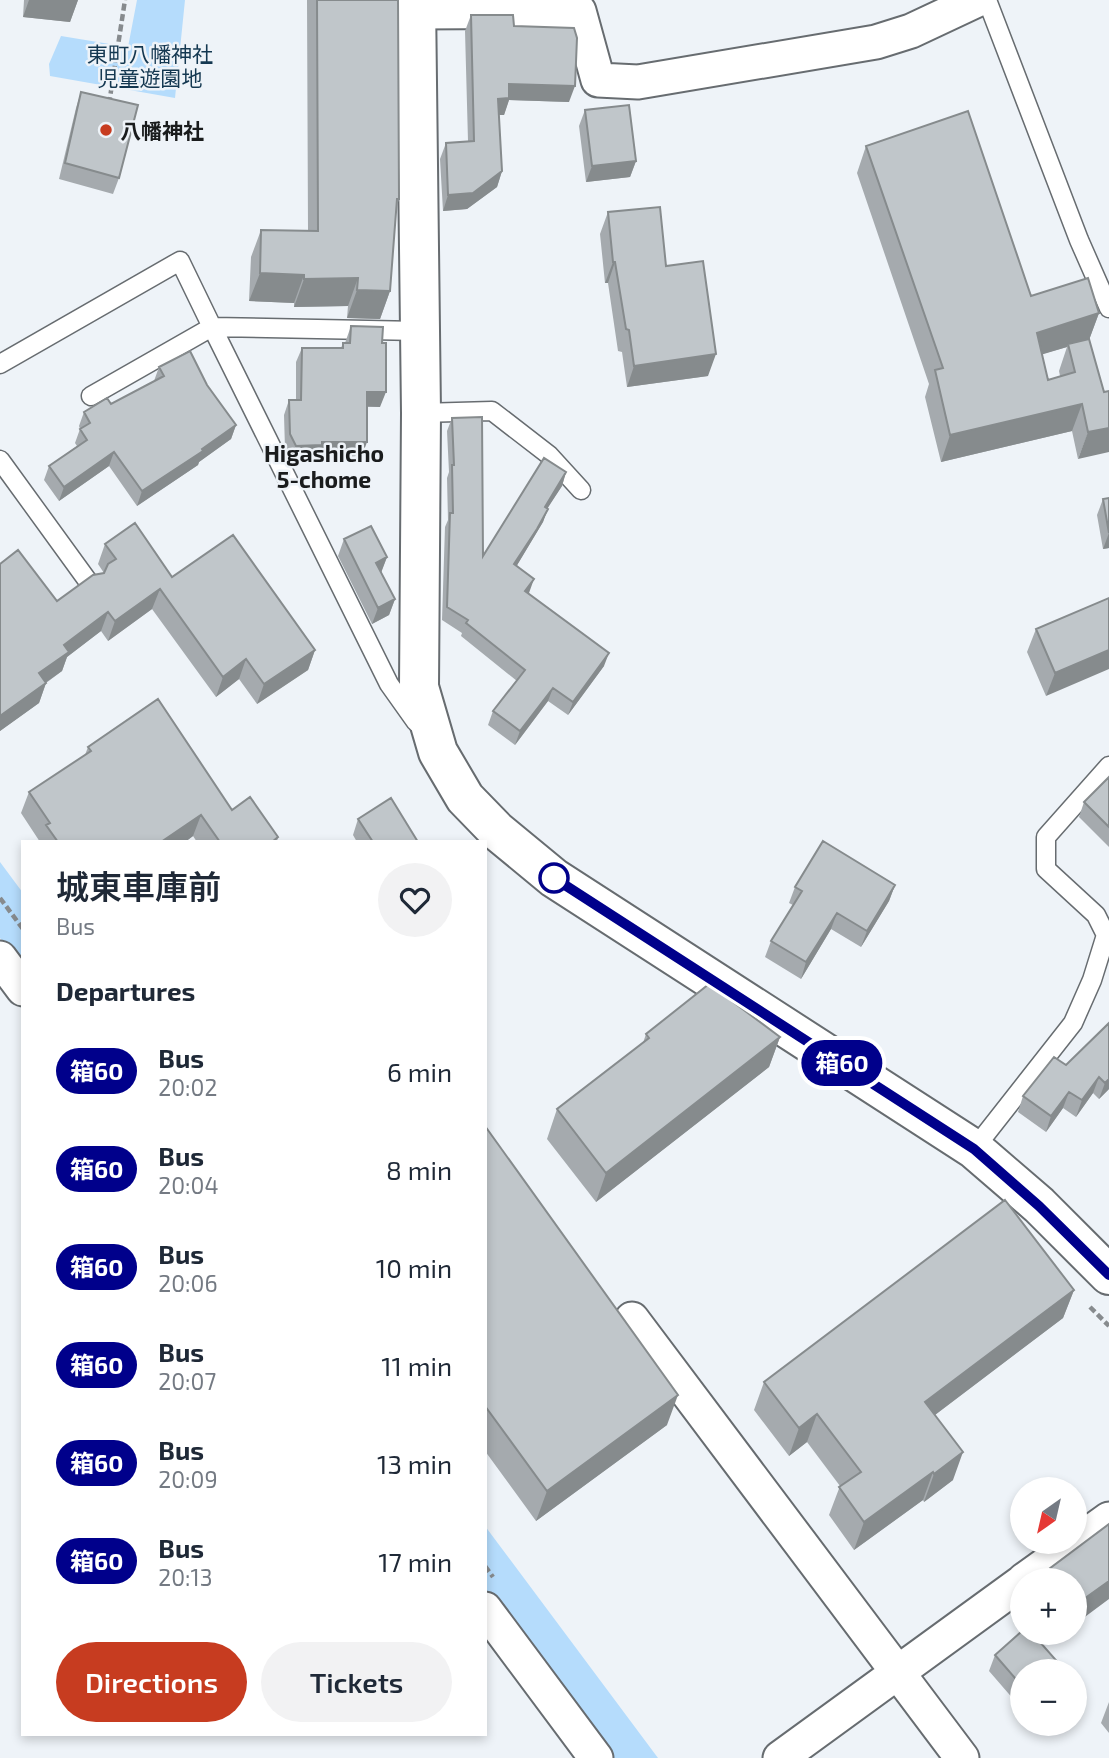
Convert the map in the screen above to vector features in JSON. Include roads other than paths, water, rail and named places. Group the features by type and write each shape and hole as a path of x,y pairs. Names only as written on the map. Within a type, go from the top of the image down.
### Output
{"street":[{"path":"977,0 911,31 876,42 638,82 598,80 579,11 416,6 421,413 419,687 438,752 465,798 497,831 554,878 974,1149 1039,1206 1109,1275"},
{"path":"0,958 21,986"},
{"path":"632,1319 962,1758"},
{"path":"1041,1568 1109,1519"},
{"path":"780,1758 1010,1590"},
{"path":"487,1612 596,1758"}],"lane":[{"path":"987,0 1079,240 1109,308"},
{"path":"0,364 180,261 390,684 438,752"},
{"path":"91,396 212,327 419,331"},
{"path":"421,413 492,411 549,455 581,490"},
{"path":"0,460 90,584"},
{"path":"974,1149 1073,1023 1092,980 1106,935 1096,915 1046,869 1046,836 1109,766"}],"place":[{"name":"八幡神社","path":"106,130"}],"district":[{"name":"Higashicho 5-chome","path":"324,466"}],"park label":[{"name":"東町八幡神社 児童遊園地","path":"150,65"}]}
